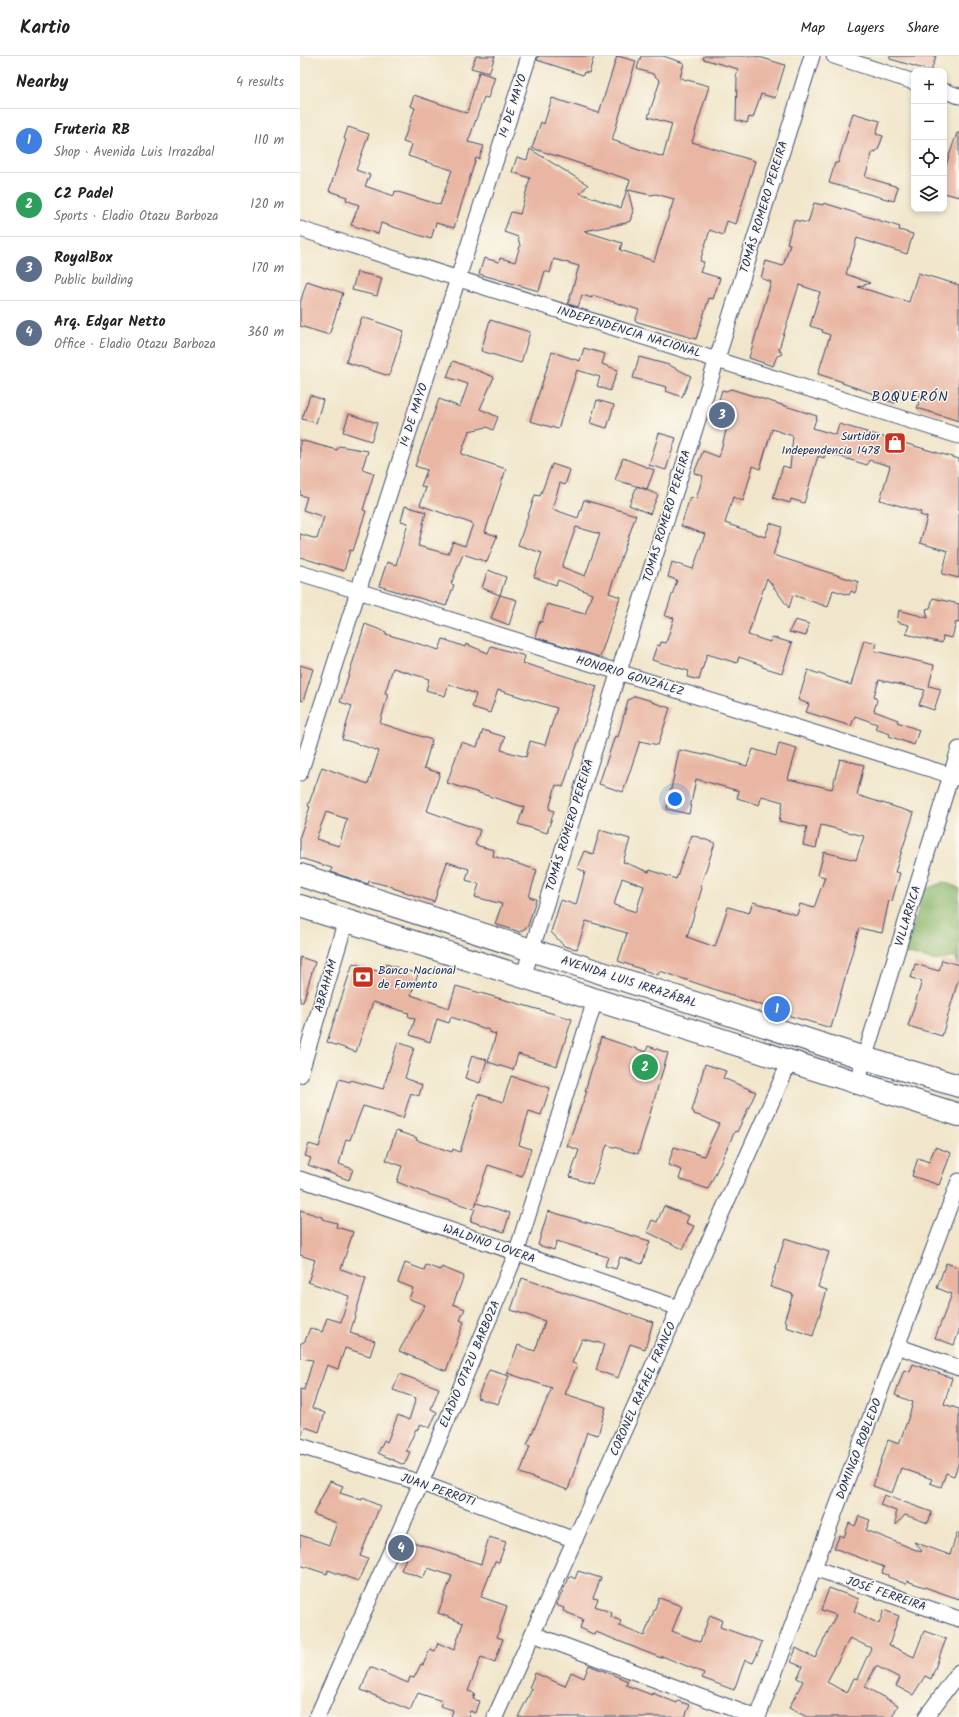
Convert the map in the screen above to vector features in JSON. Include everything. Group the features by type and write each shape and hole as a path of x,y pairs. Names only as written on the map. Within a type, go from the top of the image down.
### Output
{"highway":[{"name":"AVENIDA LUIS IRRAZÁBAL","path":"300,875 864,1058 959,1086"},
{"path":"300,906 959,1115"}],"street":[{"name":"14 DE MAYO","path":"300,773 529,56"},
{"name":"TOMÁS ROMERO PEREIRA","path":"523,976 812,56"},
{"path":"834,56 911,81"},
{"path":"947,92 959,96"},
{"name":"INDEPENDENCIA NACIONAL","path":"300,229 959,436"},
{"name":"HONORIO GONZÁLEZ","path":"300,573 955,777"},
{"name":"VILLARRICA","path":"857,1082 955,777 959,749"},
{"name":"ABRAHAM","path":"300,1075 346,920"},
{"name":"ELADIO OTAZU BARBOZA","path":"317,1717 421,1482 516,1254 595,1000"},
{"name":"CORONEL RAFAEL FRANCO","path":"495,1717 790,1061"},
{"name":"WALDINO LOVERA","path":"300,1179 516,1254 679,1308"},
{"name":"DOMINGO ROBLEDO","path":"758,1717 959,1181"},
{"path":"897,1346 959,1368"},
{"name":"JUAN PERROTI","path":"300,1446 421,1482 575,1540"},
{"name":"JOSÉ FERREIRA","path":"814,1568 959,1619"},
{"path":"533,1634 755,1717"},
{"path":"926,1717 959,1672"}],"green space":[{"path":"944,882 959,888 959,966 955,957 936,961 902,952 911,935 924,890"}],"building":[{"path":"476,56 495,56 489,73 471,68"},
{"path":"538,56 594,56 589,73 584,72 583,75 537,60"},
{"path":"617,56 636,61 612,140 663,157 672,124 648,117 660,81 653,74 637,69 641,56 663,56 684,63 680,78 709,86 692,142 755,161 736,224 727,221 723,235 710,230 700,261 704,262 700,272 720,278 713,299 709,298 696,339 635,321 639,310 592,295 592,298 582,295 578,307 568,304 579,266 554,259 550,273 545,271 539,291 479,274 484,258 499,262 500,258 515,262 520,246 518,237 504,232 511,212 520,214 530,178 512,172 517,157 527,160 530,149 588,185 580,193 621,208 630,180 532,148 541,122 544,124 552,98 599,113","holes":["628,190 651,195 656,194 674,199 654,261 620,250 622,243 584,231 630,221 633,211"]},
{"path":"704,56 756,56 785,65 775,98 761,94 753,118 749,117 747,123 736,120 736,77 738,69 703,59"},
{"path":"890,56 936,56 932,68 921,68 890,59"},
{"path":"479,72 495,77 488,98 484,97 468,142 484,146 479,159 476,158 454,228 436,223 431,239 381,223 378,234 351,225 359,205 346,200 347,197 329,191 346,140 344,139 348,127 369,134 356,170 370,175 365,186 394,196 395,191 440,205 452,170 408,156 412,145 403,142 415,108 410,106 414,95 467,113"},
{"path":"853,113 880,121 876,134 883,136 878,150 876,150 876,152 873,151 865,177 898,187 894,201 829,183 835,163 838,163"},
{"path":"957,133 959,133 959,197 947,194 947,161"},
{"path":"814,203 823,205 824,203 900,227 899,230 913,234 907,254 857,238 846,274 870,283 858,287 909,302 918,273 959,285 959,421 917,408 921,396 900,389 895,403 879,398 880,396 842,383 843,382 818,374 830,335 822,332 823,330 810,326 820,292 799,285 779,349 782,354 777,356 773,366 749,358 771,282 761,278 766,261 783,266 790,244 787,243 794,220 808,223"},
{"path":"357,272 382,278 377,296 352,290"},
{"path":"307,281 343,293 329,335 300,326 300,303"},
{"path":"362,317 404,331 389,376 346,362"},
{"path":"490,320 530,332 521,363 481,351"},
{"path":"584,348 605,354 602,364 618,370 610,391 597,386 600,377 577,370 558,429 530,421 552,352 580,361"},
{"path":"639,357 669,365 691,376 682,397 666,391 667,387 633,378"},
{"path":"453,361 494,377 480,409 498,417 493,430 487,427 469,431 461,454 506,469 485,532 497,536 487,562 463,554 451,584 454,585 446,606 379,586 387,562 396,565 408,523 401,521 405,506 426,512 418,546 448,554 453,542 465,546 473,524 420,505 426,488 421,486 427,470 415,466 439,399 460,407 468,384 447,377"},
{"path":"731,389 817,416 813,428 836,435 839,424 959,459 959,578 942,574 948,551 920,543 927,517 920,515 921,512 880,500 890,466 869,460 867,465 825,452 824,458 818,456 804,503 791,499 790,503 773,498 783,466 790,468 793,436 772,429 760,469 753,466 743,501 733,497 725,523 765,537 770,523 782,527 773,555 859,582 855,593 851,591 849,595 833,590 828,607 793,595 789,608 767,578 748,635 770,642 771,637 792,643 782,673 762,667 762,665 739,657 737,663 707,654 699,680 687,677 689,671 652,660 657,645 660,646 661,642 666,643 674,618 665,616 677,580 668,577 672,562 693,569 705,534 681,526 690,497 696,499 703,476 694,473 703,451 719,457 728,423 721,421 715,413 722,390 726,391"},
{"path":"310,395 323,400 316,423 302,419"},
{"path":"597,400 614,405 607,428 590,423"},
{"path":"349,414 377,423 371,441 343,432"},
{"path":"659,433 676,438 666,470 649,465"},
{"path":"300,440 337,450 339,446 368,451 362,469 374,473 363,510 366,511 353,551 350,550 344,571 300,557 300,534 317,539 324,517 303,510 307,497 300,495"},
{"path":"623,458 654,470 647,489 615,480"},
{"path":"552,464 570,470 565,485 560,483 552,509 578,518 584,500 636,515 609,593 620,597 600,657 535,637 540,621 542,622 547,604 585,614 592,594 558,580 556,585 534,577 542,553 518,545 535,495 540,496","holes":["576,527 600,534 585,576 562,567"]},
{"path":"637,486 658,495 650,514 629,505"},
{"path":"488,570 506,577 500,595 482,588"},
{"path":"500,595 517,600 509,625 491,618"},
{"path":"933,598 959,604 959,623 956,622 952,638 943,636 942,643 906,634 909,625 897,622 899,610 928,618 926,609 930,608"},
{"path":"795,620 809,624 806,636 789,632"},
{"path":"365,624 386,632 386,634 439,650 443,639 465,647 466,644 488,653 491,646 525,656 523,663 597,686 563,787 556,785 549,809 554,811 547,833 518,824 524,807 447,783 461,742 477,747 483,730 505,737 501,750 526,757 530,741 545,745 557,708 498,690 490,713 472,707 476,694 449,684 445,696 426,690 429,679 393,668 385,693 388,694 380,723 432,740 424,768 440,773 427,811 480,830 475,845 494,850 493,856 537,870 529,897 536,899 528,926 520,932 495,924 502,904 475,897 479,884 466,880 469,869 447,862 434,902 393,887 369,881 368,884 331,872 332,868 300,858 300,836 310,807 308,806 322,767 368,784 379,751 342,739 352,706 340,702","holes":["326,812 347,819 339,846 316,839"]},
{"path":"864,640 877,643 875,651 934,665 929,686 941,689 934,710 919,705 925,690 879,680 874,696 877,700 874,711 919,730 914,745 889,736 890,734 875,729 877,724 855,716 851,726 806,712 809,704 798,700 808,670 851,685"},
{"path":"300,665 313,669 303,701 300,700"},
{"path":"635,696 670,708 658,745 640,741 623,792 599,784 615,736 618,737 628,700"},
{"path":"779,743 797,748 788,779 832,789 840,759 864,765 857,795 914,813 895,872 900,873 892,901 889,900 882,933 859,928 831,1028 787,1015 786,1017 763,1009 764,1006 660,971 658,975 618,961 627,933 586,921 577,949 564,946 551,932 561,900 576,905 585,872 577,868 584,851 593,854 600,830 630,839 623,862 649,872 650,870 676,879 692,835 715,843 700,887 702,888 687,937 715,947 728,907 749,913 753,902 797,915 800,904 814,908 825,877 818,875 824,852 856,860 864,836 821,825 816,848 803,845 807,827 779,821 783,802 762,796 759,805 737,798 739,791 696,779 689,814 667,809 679,750 704,754 747,766 753,749 776,756","holes":["622,878 644,886 636,912 614,905"]},
{"path":"300,957 315,962 303,1002 300,1002"},
{"path":"942,960 959,965 959,977 942,1036 908,1026 922,981 911,978 915,964 939,971"},
{"path":"353,963 383,973 386,964 418,974 411,995 449,1008 456,986 572,1019 557,1066 518,1054 513,1070 488,1062 496,1034 489,1032 489,1030 451,1017 449,1023 437,1019 430,1042 410,1035 415,1019 408,1016 409,1013 373,1002 356,1052 327,1042"},
{"path":"601,1037 646,1052 648,1046 668,1053 638,1154 607,1145 592,1184 570,1177 579,1150 567,1146 587,1091 585,1091"},
{"path":"398,1042 414,1048 405,1078 422,1085 419,1096 411,1093 403,1118 363,1106 350,1140 346,1139 339,1164 353,1169 349,1180 308,1165 311,1158 305,1156 309,1144 319,1147 339,1079 350,1082 351,1080 383,1089"},
{"path":"472,1055 487,1060 480,1083 465,1078"},
{"path":"705,1064 726,1071 723,1078 756,1092 737,1132 735,1131 708,1189 679,1179 682,1170 668,1165 674,1147 704,1156 719,1124 694,1114 692,1111"},
{"path":"511,1076 550,1088 541,1115 529,1111 519,1145 531,1149 522,1176 488,1165 482,1182 475,1207 477,1203 510,1213 504,1232 470,1221 475,1209 397,1182 402,1166 386,1160 396,1131 417,1138 416,1140 452,1152 453,1149 460,1152 478,1094 503,1102"},
{"path":"935,1147 951,1153 939,1185 912,1176 918,1158 929,1162"},
{"path":"664,1206 689,1216 686,1223 694,1226 683,1249 647,1232 652,1220 657,1222"},
{"path":"300,1210 337,1223 336,1227 353,1232 341,1269 366,1278 350,1333 375,1341 370,1356 345,1348 338,1369 327,1365 312,1408 325,1413 319,1432 305,1427 301,1437 300,1389 304,1390 313,1360 300,1358 300,1344 305,1341 310,1328 322,1332 327,1318 341,1322 349,1296 308,1282 315,1260 300,1255"},
{"path":"548,1211 650,1241 642,1264 620,1257 616,1269 605,1266 608,1257 557,1241 554,1250 538,1245"},
{"path":"785,1238 829,1252 818,1287 827,1290 813,1336 786,1327 787,1322 784,1321 793,1294 770,1287"},
{"path":"405,1263 424,1270 426,1265 440,1270 442,1267 464,1276 453,1304 465,1309 460,1320 464,1322 446,1371 399,1351 425,1305 409,1299 413,1288 398,1282"},
{"path":"946,1263 959,1268 959,1331 954,1345 935,1338 952,1294 937,1288"},
{"path":"522,1278 653,1322 645,1349 630,1344 618,1378 596,1370 604,1344 582,1339 572,1363 577,1365 565,1394 606,1407 598,1435 587,1432 568,1490 520,1473 530,1446 527,1445 552,1388 507,1373 518,1345 535,1351 545,1321 511,1310"},
{"path":"913,1364 952,1378 944,1404 959,1409 959,1462 954,1476 946,1473 941,1487 930,1483 932,1479 901,1468 892,1493 873,1486 888,1440 899,1444 910,1413 913,1402 895,1395 904,1370 910,1372"},
{"path":"489,1370 509,1376 498,1404 477,1398"},
{"path":"400,1374 439,1388 431,1409 437,1412 430,1428 421,1424 418,1430 416,1429 406,1451 410,1452 404,1465 378,1453 384,1440 387,1442 398,1415 409,1420 416,1398 393,1390"},
{"path":"330,1481 343,1486 340,1493 362,1500 363,1498 380,1506 360,1556 368,1559 358,1581 328,1570 327,1574 300,1565 300,1535 329,1545 337,1523 313,1514"},
{"path":"884,1495 932,1512 928,1523 905,1515 896,1525 896,1511 880,1505"},
{"path":"859,1516 870,1520 866,1530 921,1552 922,1551 914,1542 950,1555 957,1533 959,1533 959,1599 907,1581 906,1584 888,1577 888,1575 882,1573 884,1567 834,1548 840,1535 844,1537 849,1523 855,1526"},
{"path":"489,1537 506,1542 499,1562 495,1561 481,1597 507,1606 497,1637 503,1639 495,1662 481,1657 468,1691 475,1693 473,1699 479,1701 475,1713 470,1711 468,1717 451,1717 453,1710 440,1706 442,1701 418,1693 410,1710 361,1690 370,1667 408,1683 410,1677 414,1678 421,1664 423,1665 430,1649 435,1651 438,1643 454,1650 463,1623 438,1613 452,1576 428,1568 423,1578 401,1570 413,1542 481,1564"},
{"path":"578,1571 601,1578 593,1598 598,1599 595,1606 612,1613 611,1617 621,1621 619,1626 644,1636 659,1598 682,1606 672,1631 700,1642 710,1615 722,1620 720,1627 762,1642 757,1655 753,1663 745,1660 734,1690 702,1678 704,1673 662,1656 661,1658 596,1632 595,1635 580,1628 583,1619 563,1611 564,1608 556,1605 570,1576 575,1579"},
{"path":"829,1588 859,1599 854,1611 879,1624 884,1610 899,1616 889,1645 914,1657 924,1631 946,1639 931,1679 925,1676 913,1695 896,1686 900,1678 876,1666 865,1687 898,1705 892,1717 807,1717 789,1708 803,1681 797,1678 803,1667 791,1662 796,1648 815,1658 836,1615 821,1610","holes":["850,1638 871,1648 857,1679 854,1678 847,1693 827,1682"]},
{"path":"589,1665 628,1681 626,1685 677,1703 678,1701 690,1705 685,1717 518,1717 532,1689 529,1688 535,1673 565,1686 571,1672 584,1678"}],"place":[{"name":"RoyalBox","path":"722,415"},
{"name":"Surtidor Independencia 1478","path":"895,443"},
{"name":"Banco Nacional de Fomento","path":"363,977"},
{"name":"Fruteria RB","path":"777,1009"},
{"name":"C2 Padel","path":"645,1067"},
{"name":"Arq. Edgar Netto","path":"401,1548"}],"district":[{"name":"BOQUERÓN","path":"910,397"}]}
